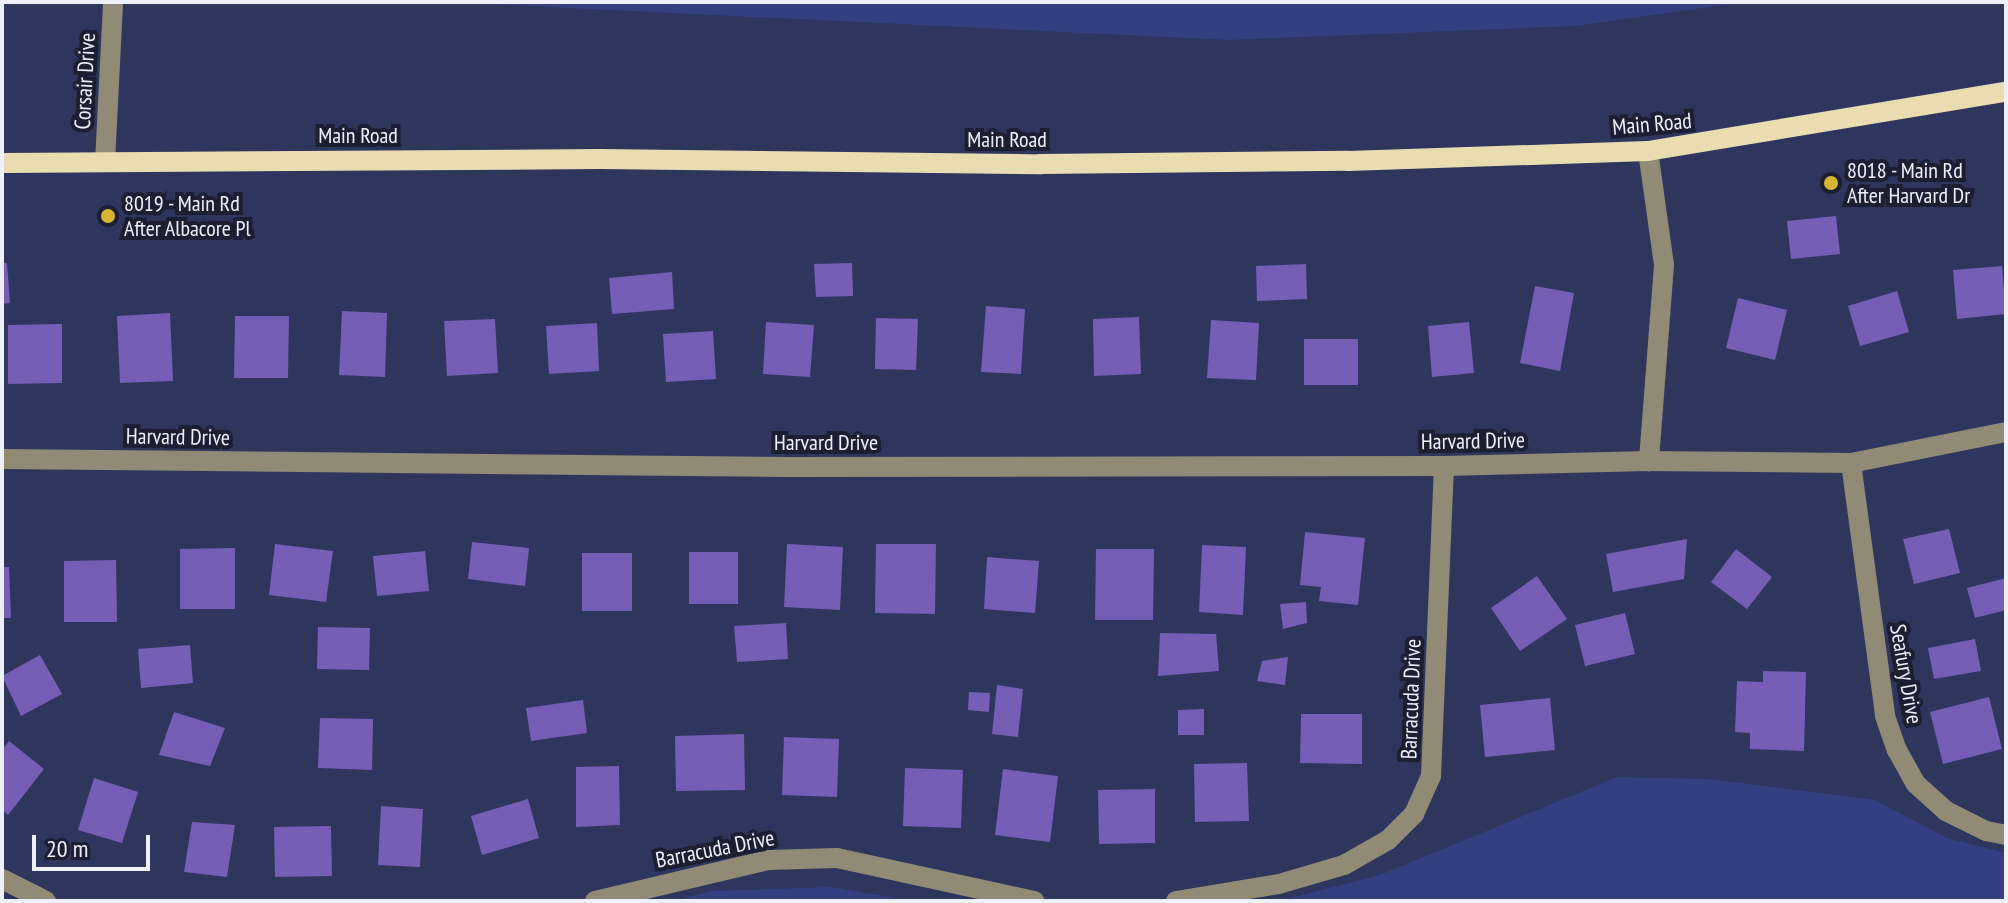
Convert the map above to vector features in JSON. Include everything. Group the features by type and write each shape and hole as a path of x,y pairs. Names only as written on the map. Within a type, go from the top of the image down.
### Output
{"main road":[{"name":"Main Road","path":"2,163 600,159 1040,164 1348,161 1648,151 2006,92"}],"street":[{"name":"Corsair Drive","path":"105,162 113,2"},
{"path":"1648,151 1664,265 1649,461"},
{"name":"Harvard Drive","path":"2,459 784,467 1444,466 1649,461 1851,463 2006,432"},
{"name":"Seafury Drive","path":"1851,463 1885,716 1897,750 1916,784 1946,811 1986,831 2006,835"},
{"name":"Barracuda Drive","path":"1176,901 1279,884 1344,865 1388,840 1414,814 1431,776 1444,466"},
{"name":"Barracuda Drive","path":"595,901 768,860 837,858 1034,901"},
{"path":"2,879 46,901"}],"shaded area":[{"path":"446,2 1745,2 1575,26 1229,40"},
{"path":"1617,777 1708,779 1875,800 1947,838 2006,853 2006,901 1279,901 1380,875"},
{"path":"831,887 913,901 673,901 711,891"}],"building":[{"path":"1836,216 1840,254 1791,259 1787,221"},
{"path":"2,263 7,263 10,303 2,304"},
{"path":"852,263 853,296 816,297 814,264"},
{"path":"1306,264 1307,299 1257,301 1256,266"},
{"path":"2002,266 2006,314 1957,319 1953,270"},
{"path":"672,272 674,309 612,314 609,278"},
{"path":"1535,286 1574,293 1560,371 1520,363"},
{"path":"1897,291 1909,332 1860,346 1848,306"},
{"path":"1738,298 1787,310 1775,360 1726,348"},
{"path":"986,306 1025,309 1021,374 981,372"},
{"path":"342,311 387,313 385,377 339,375"},
{"path":"170,313 173,381 120,383 117,316"},
{"path":"235,316 289,316 288,378 234,378"},
{"path":"1139,317 1141,374 1094,376 1093,319"},
{"path":"876,318 918,319 916,370 875,369"},
{"path":"495,319 498,373 447,376 444,321"},
{"path":"1211,320 1259,323 1256,380 1207,378"},
{"path":"766,322 814,325 810,377 763,374"},
{"path":"1469,322 1474,373 1432,377 1428,326"},
{"path":"597,323 599,371 549,374 546,326"},
{"path":"62,324 62,383 8,384 8,325"},
{"path":"713,331 716,379 666,382 663,334"},
{"path":"1304,339 1358,339 1358,385 1304,385"},
{"path":"1949,529 1960,573 1914,584 1903,539"},
{"path":"1305,532 1365,538 1358,605 1319,601 1321,587 1300,585"},
{"path":"1687,539 1684,579 1613,592 1606,554"},
{"path":"472,542 529,548 525,586 468,579"},
{"path":"275,544 333,551 326,602 269,595"},
{"path":"787,544 843,547 840,610 784,607"},
{"path":"876,544 936,544 935,614 875,613"},
{"path":"1202,545 1246,547 1243,615 1199,612"},
{"path":"235,548 235,609 180,609 180,549"},
{"path":"1096,549 1154,549 1153,620 1095,620"},
{"path":"1736,549 1772,577 1747,609 1711,582"},
{"path":"425,551 429,591 377,596 373,556"},
{"path":"689,552 738,552 738,604 689,604"},
{"path":"582,553 632,553 632,611 582,611"},
{"path":"987,557 1039,561 1035,613 984,609"},
{"path":"116,560 117,622 64,622 64,561"},
{"path":"2,567 9,567 11,618 2,618"},
{"path":"1537,576 1567,619 1520,651 1491,608"},
{"path":"2006,578 2006,610 1975,618 1967,588"},
{"path":"1306,602 1307,623 1283,629 1280,604"},
{"path":"1625,613 1635,654 1585,666 1575,625"},
{"path":"786,623 788,659 737,662 734,626"},
{"path":"318,627 370,628 369,670 317,669"},
{"path":"1160,633 1216,634 1219,671 1158,676"},
{"path":"1975,639 1981,671 1934,679 1928,648"},
{"path":"190,645 193,683 141,688 138,649"},
{"path":"40,655 62,694 21,716 2,676"},
{"path":"1288,657 1285,685 1257,681 1262,661"},
{"path":"1763,671 1806,672 1804,751 1750,749 1750,733 1735,732 1737,681 1763,682"},
{"path":"997,685 1023,689 1018,737 992,734"},
{"path":"969,692 990,693 989,712 968,710"},
{"path":"1989,697 2002,749 1943,764 1930,712"},
{"path":"1550,698 1555,750 1485,757 1480,705"},
{"path":"583,700 587,733 531,741 526,708"},
{"path":"1204,709 1204,735 1178,735 1178,710"},
{"path":"174,712 225,728 210,766 159,755"},
{"path":"1301,714 1362,714 1362,764 1300,763"},
{"path":"320,718 373,719 372,770 318,768"},
{"path":"744,734 745,790 676,791 675,736"},
{"path":"784,737 839,739 837,797 782,795"},
{"path":"9,741 44,769 8,815 2,810 2,750"},
{"path":"1247,763 1249,821 1195,822 1194,764"},
{"path":"619,766 620,825 576,827 576,767"},
{"path":"905,768 963,770 961,828 903,826"},
{"path":"1003,769 1058,776 1050,842 995,835"},
{"path":"94,778 138,792 122,843 78,830"},
{"path":"1155,789 1155,843 1099,844 1098,790"},
{"path":"528,799 539,838 482,855 471,816"},
{"path":"381,806 423,809 420,867 378,865"},
{"path":"192,822 235,825 227,877 184,872"},
{"path":"331,826 332,876 275,877 274,827"}],"place":[{"name":"8018 - Main Rd After Harvard Dr","path":"1831,183"},
{"name":"8019 - Main Rd After Albacore Pl","path":"108,216"}]}
